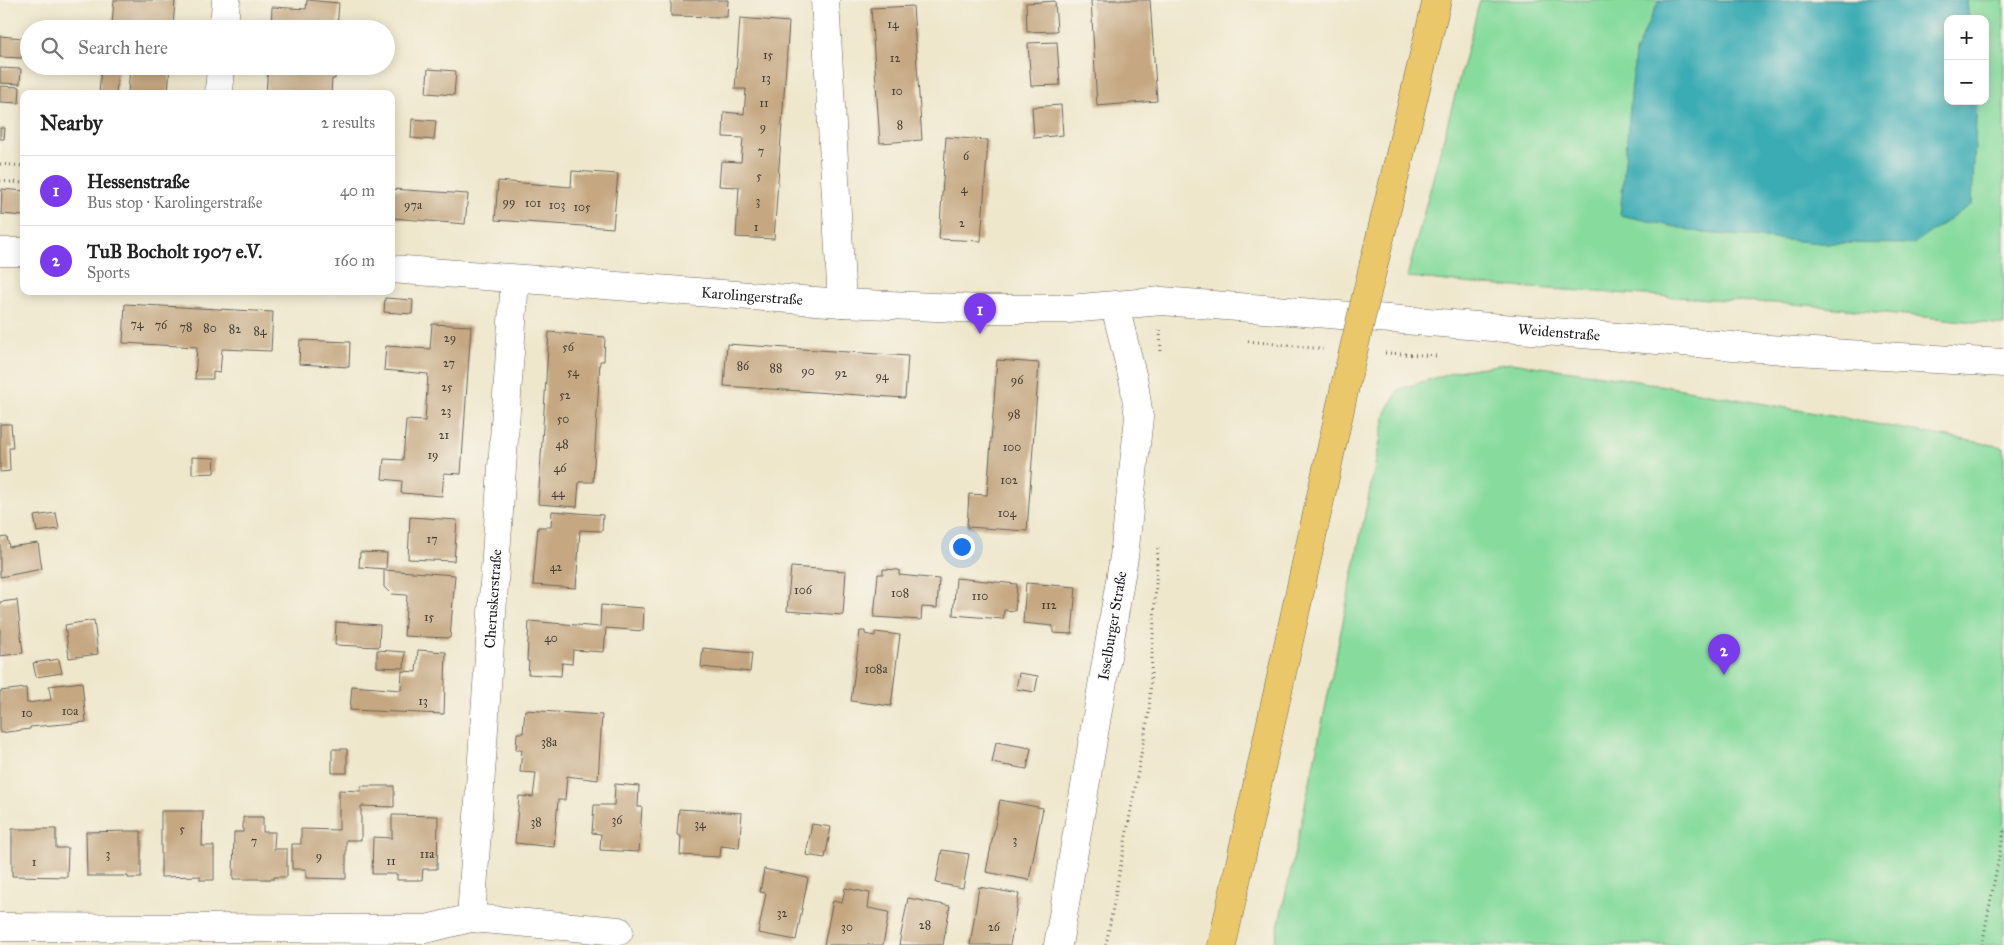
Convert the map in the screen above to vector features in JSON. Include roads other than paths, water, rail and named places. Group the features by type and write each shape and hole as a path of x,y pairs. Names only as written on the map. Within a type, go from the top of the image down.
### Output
{"main road":[{"path":"1222,945 1346,382 1437,0"}],"street":[{"path":"225,20 226,0"},
{"path":"825,0 842,303"},
{"path":"219,90 220,75"},
{"path":"0,252 20,252"},
{"name":"Karolingerstraße","path":"395,269 842,303 992,309 1069,309 1115,306"},
{"name":"Cheruskerstraße","path":"471,918 516,279"},
{"name":"Weidenstraße","path":"1115,306 1162,301 1796,351 2004,363"},
{"name":"Isselburger Straße","path":"1058,945 1124,557 1139,417 1134,384 1115,306"},
{"path":"0,928 426,928 471,918 619,931"}],"water":[{"path":"1659,0 1967,0 1969,15 1944,15 1944,105 1977,105 1972,204 1913,244 1821,243 1704,233 1620,215 1635,52"}],"place":[{"name":"Hessenstraße","path":"980,334"},
{"name":"TuB Bocholt 1907 e.V.","path":"1724,675"}]}
